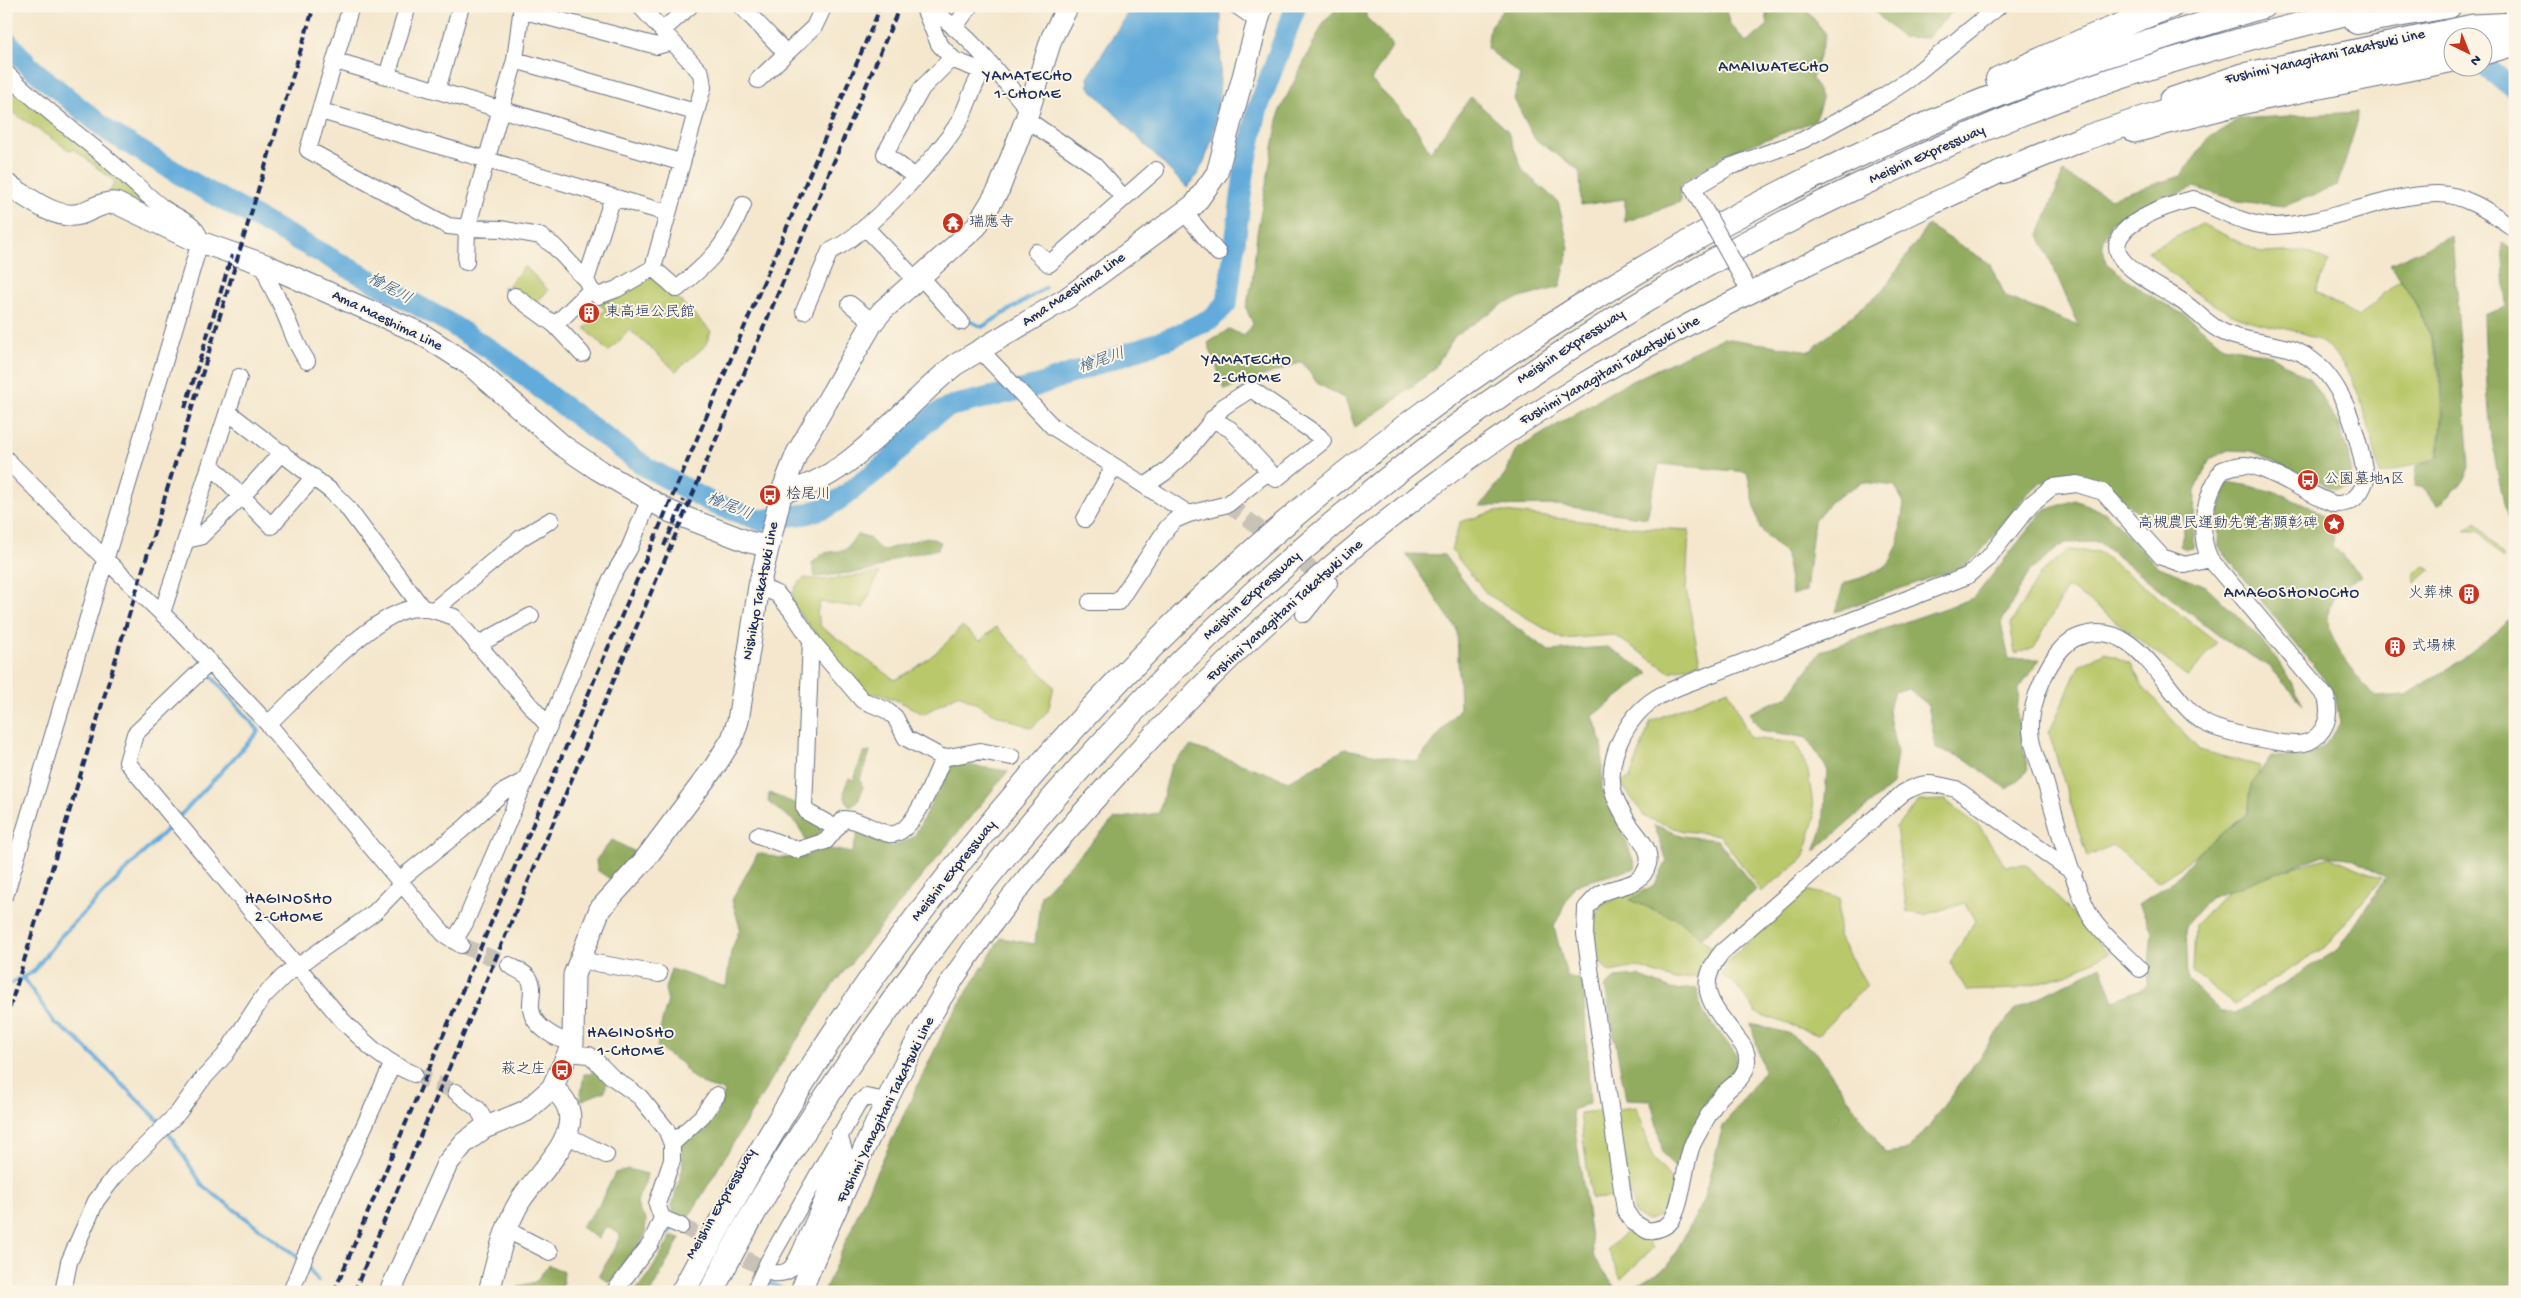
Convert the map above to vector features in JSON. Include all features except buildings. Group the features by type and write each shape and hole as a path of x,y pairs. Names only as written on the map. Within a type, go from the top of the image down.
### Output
{"highway":[{"path":"1259,546 1321,483 1401,419 1562,306 1744,202 1832,157 2089,38 2171,6"},
{"name":"Meishin Expressway","path":"671,1292 714,1212 767,1124 799,1076 942,885 1057,748 1181,619 1259,546 1408,426 1490,367 1569,314 1659,259 1749,210 1923,125 2010,90 2103,56 2263,6"},
{"name":"Meishin Expressway","path":"711,1292 752,1219 820,1106 934,945 996,865 1065,782 1141,701 1223,620 1323,531 1409,460 1508,388 1613,319 1713,260 1822,203 1915,159 2101,83 2283,28 2378,12 2449,6"},
{"path":"2494,42 2515,34"},
{"path":"2003,171 2079,140 2190,103 2412,54 2444,56"},
{"name":"Meishin Expressway","path":"726,1292 759,1228 827,1110 934,945"},
{"name":"Meishin Expressway","path":"683,1292 770,1136 860,995"}],"main road":[{"name":"Nishikyo Takatsuki Line","path":"390,1292 447,1164 464,1143 488,1127 526,1111 552,1088 570,1048 573,986 579,960 600,909 658,843 732,740 738,721 759,586 780,496 797,453 873,322 918,278 976,226 999,189 1028,114 1052,36 1068,6"},
{"name":"Ama Maeshima Line","path":"780,496 809,486 854,456 938,378 1067,298 1184,212 1202,195 1217,173 1259,13"},
{"name":"Fushimi Yanagitani Takatsuki Line","path":"2494,40 2515,23"},
{"name":"Fushimi Yanagitani Takatsuki Line","path":"804,1283 887,1101 921,1034 954,977 995,919 1041,860 1140,749 1241,648 1348,553 1460,465 1583,384 1687,326 1748,288 2003,171 2086,128 2243,74 2426,34 2444,36"},
{"name":"Fushimi Yanagitani Takatsuki Line","path":"2003,171 2123,135 2245,103 2444,58"},
{"name":"Ama Maeshima Line","path":"6,184 62,215 75,215 113,202 200,242 266,265 420,333 445,348 493,384 564,446 649,501 684,518 749,542 769,542"},
{"path":"489,1292 507,1230 520,1201 554,1157 566,1135 570,1117 569,1106 563,1096 552,1088"}],"street":[{"path":"351,6 308,150 448,226 501,229 540,236 554,246 598,296 617,289 653,268 680,162 703,87 703,77 640,6"},
{"path":"387,76 408,6"},
{"path":"437,90 461,6"},
{"path":"466,262 467,228 515,60 521,8 658,46 690,6"},
{"path":"741,6 786,54"},
{"path":"768,78 786,54 814,27 824,6"},
{"path":"922,6 954,28 985,68 1028,114 1095,166 1124,198"},
{"path":"922,6 939,44 952,58 985,68"},
{"path":"954,28 970,6"},
{"path":"1237,6 1259,13"},
{"path":"1748,288 1693,188 1730,167 1803,140 1882,97 1932,62 1999,6"},
{"path":"915,177 885,154 922,88 952,58"},
{"path":"515,60 695,112"},
{"path":"336,61 680,162"},
{"path":"804,311 830,251 847,242 865,226 915,177 950,136 968,105 985,68"},
{"path":"6,74 40,106 101,154 164,209 196,229 200,235 200,242 6,893"},
{"path":"321,111 666,213"},
{"path":"1036,252 1049,264 1156,170"},
{"path":"2140,969 2092,918 2074,874 2033,742 2032,720 2050,665 2065,645 2078,637 2098,633 2118,636 2134,646 2190,711 2204,723 2250,737 2298,744 2316,738 2322,731 2328,713 2326,697 2210,559 2205,550 2205,519 2208,498 2222,470 2246,465 2261,469 2327,501 2343,504 2357,496 2363,488 2366,479 2362,458 2337,390 2326,374 2312,360 2300,352 2241,340 2222,332 2193,308 2131,267 2121,258 2118,249 2120,235 2130,223 2193,199 2249,222 2277,226 2390,201 2437,194 2460,199 2486,209 2515,229"},
{"path":"555,325 588,285 613,197"},
{"path":"653,268 677,288 695,266 719,251 729,219 743,205"},
{"path":"1184,212 1218,253"},
{"path":"865,226 961,322"},
{"path":"266,265 266,273 284,312 293,340 307,361"},
{"path":"515,296 555,325 582,354"},
{"path":"850,304 873,322"},
{"path":"981,351 1053,427 1189,514"},
{"path":"162,614 212,466 239,377"},
{"path":"1145,486 1164,473 1184,455 1212,419 1223,407 1251,389 1319,436 1323,441 1276,479 1230,429 1212,419"},
{"path":"228,412 314,477 346,506 428,609"},
{"path":"186,540 200,537 242,497 282,452"},
{"path":"6,458 210,662 268,724 399,883 444,934 457,943 611,579 630,549 649,501"},
{"path":"212,466 271,526 314,477"},
{"path":"1085,519 1114,466"},
{"path":"1090,602 1118,602 1167,528 1175,520 1189,514 1228,504 1269,471"},
{"path":"2074,874 1956,789 1936,784 1918,784 1903,793 1722,952 1710,966 1708,994 1714,1007 1746,1049 1747,1062 1744,1074 1719,1098 1702,1125 1692,1147 1671,1220 1661,1229 1648,1231 1633,1222 1625,1210 1585,934 1586,908 1601,892 1622,888 1641,878 1648,863 1645,845 1628,823 1614,796 1612,765 1619,740 1636,716 1656,698 1694,681 1967,576 1988,558 2031,504 2052,487 2077,484 2103,492 2162,557 2185,565 2210,559"},
{"path":"428,609 521,538 551,520"},
{"path":"1304,614 1329,584"},
{"path":"759,586 777,594 799,618 811,640 862,700 886,710 895,717 906,738 943,758 980,751 1012,757"},
{"path":"268,724 375,625 409,609 428,609 454,617 549,727"},
{"path":"477,645 531,616"},
{"path":"811,640 804,807 807,812 836,828"},
{"path":"210,662 135,734 127,762 296,968 342,1020 380,1056 392,1065 414,1074"},
{"path":"758,835 798,850 826,841 844,819 892,834 903,830 926,798 943,758"},
{"path":"63,1292 69,1262 96,1201 115,1176 178,1113 201,1081 225,1054 263,998 296,968 375,912 399,883 464,829 503,792 524,781"},
{"path":"2032,844 2049,842 2060,830"},
{"path":"579,960 659,974"},
{"path":"509,965 524,973 532,984 531,1009 536,1020 549,1033 570,1048 589,1055 612,1077 640,1097 666,1128 672,1144 671,1170 657,1204 662,1218 651,1243 614,1292"},
{"path":"291,1292 305,1256 392,1065"},
{"path":"456,1092 478,1109 488,1127"},
{"path":"672,1144 702,1116 717,1095"},
{"path":"754,1292 768,1262 858,1104 866,1097 887,1101"},
{"path":"566,1135 606,1155"},
{"path":"773,1273 782,1274 792,1269 799,1255 844,1151 839,1135"},
{"path":"662,1218 681,1226"},
{"path":"507,1230 550,1252"}],"green space":[{"path":"1339,6 1366,6 1366,17 1393,45 1371,80 1411,120 1430,152 1471,97 1507,130 1523,171 1558,202 1569,248 1560,287 1506,302 1455,336 1433,370 1398,398 1355,427 1345,399 1317,383 1302,362 1225,390 1208,343 1229,329 1244,336 1253,324 1246,308 1252,283 1257,233 1280,110 1324,22"},
{"path":"1506,6 1696,6 1703,14 1716,6 1725,6 1729,23 1747,43 1768,25 1765,6 1803,6 1826,34 1812,79 1822,99 1815,121 1729,153 1680,184 1680,202 1625,222 1625,199 1581,205 1580,171 1535,139 1514,99 1520,75 1487,48 1490,26"},
{"path":"1869,6 1946,6 1952,12 1927,38 1901,37"},
{"path":"6,78 165,216 109,193 115,182 75,150 69,150 6,108"},
{"path":"2357,112 2356,126 2337,186 2284,206 2238,201 2194,187 2111,222 2102,243 2106,263 2144,292 2188,317 2223,346 2270,355 2310,379 2338,424 2348,453 2352,487 2336,490 2251,451 2228,450 2210,459 2195,490 2193,548 2186,549 2180,546 2184,534 2183,515 2146,519 2128,505 2110,484 2086,478 2042,482 2029,492 1977,556 1963,566 1835,612 1844,583 1867,576 1889,564 1898,544 1904,503 1895,486 1862,482 1830,502 1814,521 1806,591 1792,595 1786,555 1760,529 1747,472 1659,464 1647,518 1558,505 1480,506 1505,475 1516,450 1619,387 1723,338 1810,351 1884,289 1928,225 1989,263 2006,297 2079,326 2039,235 2063,173 2110,198 2181,176 2209,138 2239,119"},
{"path":"2202,224 2262,253 2304,251 2329,262 2315,292 2359,317 2400,279 2424,321 2438,364 2442,410 2437,457 2380,475 2368,424 2355,387 2338,357 2327,346 2300,332 2251,321 2223,310 2183,283 2148,251"},
{"path":"2452,236 2469,467 2463,482 2437,505 2424,488 2415,486 2417,465 2438,458 2442,430 2442,379 2437,355 2419,310 2390,264"},
{"path":"2502,242 2515,251 2515,532 2507,513 2497,471 2488,404 2486,360 2484,315 2506,307"},
{"path":"525,266 548,290 533,307 508,286"},
{"path":"655,276 711,331 705,346 676,371 630,330 608,352 585,328 605,310 599,303"},
{"path":"2228,482 2256,487 2285,496 2312,509 2334,527 2333,546 2362,576 2342,589 2331,603 2328,618 2331,634 2339,650 2374,697 2406,695 2462,659 2498,631 2515,614 2515,1292 1626,1292 1668,1266 1702,1204 1723,1126 1764,1071 1751,1024 1788,1033 1817,1053 1885,1153 1908,1150 1928,1127 2014,1010 2101,966 2114,1001 2147,986 2152,931 2139,904 2175,880 2207,844 2248,815 2251,785 2271,756 2295,757 2312,754 2326,743 2340,724 2335,693 2218,546 2219,510","holes":["2323,855 2355,859 2386,877 2339,949 2236,1013 2221,1013 2188,981 2186,926 2210,898"]},
{"path":"2075,500 2106,513 2157,566 2206,586 2252,630 2281,664 2303,704 2268,666 2223,639 2099,542 2064,543 2029,572 2001,623 2009,659 2040,659 2019,688 2017,715 2028,771 2007,789 1964,758 1936,748 1928,705 1909,689 1894,691 1888,711 1897,754 1892,785 1814,852 1823,827 1827,769 1807,738 1761,730 1749,713 1788,696 1821,651 1974,598 2043,511"},
{"path":"1496,511 1632,527 1689,530 1686,589 1700,663 1670,672 1614,635 1562,639 1487,594 1451,550 1460,522"},
{"path":"2476,521 2504,557 2502,559 2479,530 2465,530"},
{"path":"858,534 868,537 881,551 927,537 941,542 938,549 899,557 874,570 815,577 812,563 824,553 845,550"},
{"path":"2068,550 2099,552 2217,642 2188,677 2088,600 2067,587 2034,648 2015,653 2010,625 2040,574"},
{"path":"1406,554 1444,555 1477,599 1549,651 1608,647 1649,673 1593,716 1602,743 1602,789 1622,830 1636,868 1574,885 1554,927 1567,976 1583,980 1590,1103 1572,1110 1594,1258 1618,1292 824,1292 869,1188 947,1024 1001,938 1035,944 1041,895 1114,819 1159,813 1171,765 1191,746 1289,781 1345,749 1417,762 1460,708 1457,630"},
{"path":"2423,566 2428,567 2431,571 2415,583 2415,574"},
{"path":"879,573 863,608 820,602 817,613 821,627 895,680 931,656 962,626 980,641 996,627 1054,686 1048,711 1032,728 993,713 959,694 923,714 879,694 863,693 793,605 793,596 796,586 805,578 823,580"},
{"path":"2105,652 2131,664 2142,685 2199,750 2260,766 2247,814 2181,867 2158,882 2113,845 2087,857 2049,733 2079,666"},
{"path":"1728,689 1750,738 1796,743 1808,771 1815,819 1803,859 1761,892 1720,835 1683,831 1645,817 1620,782 1630,778 1651,721"},
{"path":"870,752 860,779 863,788 858,802 850,807 844,793 846,786 849,778 854,780 863,753"},
{"path":"952,763 1008,771 832,986 776,1072 690,1215 681,1216 671,1210 683,1167 681,1145 700,1126 716,1117 725,1091 707,1086 691,1076 681,1063 657,1047 668,1001 665,989 671,969 726,987 731,952 740,928 732,900 758,853 781,858 803,857 824,848 852,853 858,832 891,847 914,837"},
{"path":"769,793 799,805 803,816 821,829 821,836 806,843 796,824 768,802"},
{"path":"1945,800 1980,827 2005,866 2027,865 2109,953 2066,975 2016,989 1967,991 1950,962 1975,921 1965,903 1924,915 1907,912 1896,827 1919,801"},
{"path":"1654,825 1683,836 1718,840 1756,890 1702,937 1679,920 1630,900 1654,886 1667,861"},
{"path":"612,840 639,854 613,881 597,870 596,860"},
{"path":"2330,857 2382,878 2325,947 2234,1004 2193,972 2195,925 2236,883"},
{"path":"1645,889 1691,927 1713,950 1700,976 1675,980 1637,967 1610,972 1597,960 1593,922 1601,905 1628,893"},
{"path":"1806,890 1840,898 1838,936 1867,985 1818,1035 1757,1013 1736,985 1721,975 1728,960"},
{"path":"1638,976 1674,990 1697,988 1701,1010 1736,1054 1737,1068 1712,1093 1685,1141 1678,1172 1663,1153 1651,1100 1626,1099 1605,987 1615,978"},
{"path":"595,1067 607,1080 605,1091 580,1101 584,1074 591,1074"},
{"path":"1637,1107 1653,1158 1674,1182 1664,1214 1646,1221 1634,1213 1632,1196 1591,1199 1580,1113"},
{"path":"628,1169 647,1174 637,1202 641,1213 646,1219 645,1236 610,1283 599,1275 615,1249 620,1234 606,1226 598,1239 581,1227 599,1205 615,1173"},
{"path":"1627,1231 1646,1238 1653,1248 1621,1279 1607,1249"},
{"path":"671,1237 680,1238 651,1292 634,1292 648,1276"},
{"path":"549,1265 564,1272 562,1292 513,1292 520,1286 535,1282"}],"water":[{"path":"1132,6 1215,6 1221,14 1220,82 1214,129 1208,151 1199,171 1187,188 1089,87 1088,77"}],"waterway":[{"name":"檜尾川","path":"6,40 29,66 108,131 202,188 446,321 502,357 551,397 646,467 714,504 760,520 806,514 827,507 843,497 889,461 936,414 951,406 1033,387 1173,337 1212,318 1227,303 1244,174 1257,111 1296,6"},
{"name":"檜尾川","path":"2494,73 2515,89"},
{"path":"504,288 512,295"},
{"path":"966,319 982,327 1045,288"},
{"path":"111,575 137,600"},
{"path":"178,818 259,731 207,671"},
{"path":"6,986 33,972 60,937 173,823"},
{"path":"23,977 54,1022 77,1039 162,1124"},
{"path":"166,1129 203,1186 299,1258"},
{"path":"661,1239 672,1229"},
{"path":"306,1265 318,1281"},
{"path":"766,1281 789,1292"}],"tunnel":[{"path":"1228,504 1329,583"},
{"path":"461,945 509,965"},
{"path":"414,1074 456,1092"},
{"path":"681,1226 773,1273"}],"railway":[{"path":"6,1020 314,6"},
{"path":"334,1292 881,6"},
{"path":"354,1292 900,6"},
{"path":"185,408 232,255"},
{"path":"664,546 684,500"}],"place":[{"name":"瑞應寺","path":"953,223"},
{"name":"東高垣公民館","path":"589,313"},
{"name":"公園墓地1区","path":"2308,480"},
{"name":"桧尾川","path":"770,495"},
{"name":"高槻農民運動先覚者顕彰碑","path":"2334,524"},
{"name":"火葬棟","path":"2469,594"},
{"name":"式場棟","path":"2395,647"},
{"name":"萩之庄","path":"562,1070"}],"district":[{"name":"AMAIWATECHO","path":"1774,68"},
{"name":"YAMATECHO 1-CHOME","path":"1028,86"},
{"name":"YAMATECHO 2-CHOME","path":"1247,370"},
{"name":"AMAGOSHONOCHO","path":"2292,594"},
{"name":"HAGINOSHO 2-CHOME","path":"289,909"},
{"name":"HAGINOSHO 1-CHOME","path":"631,1043"}]}
